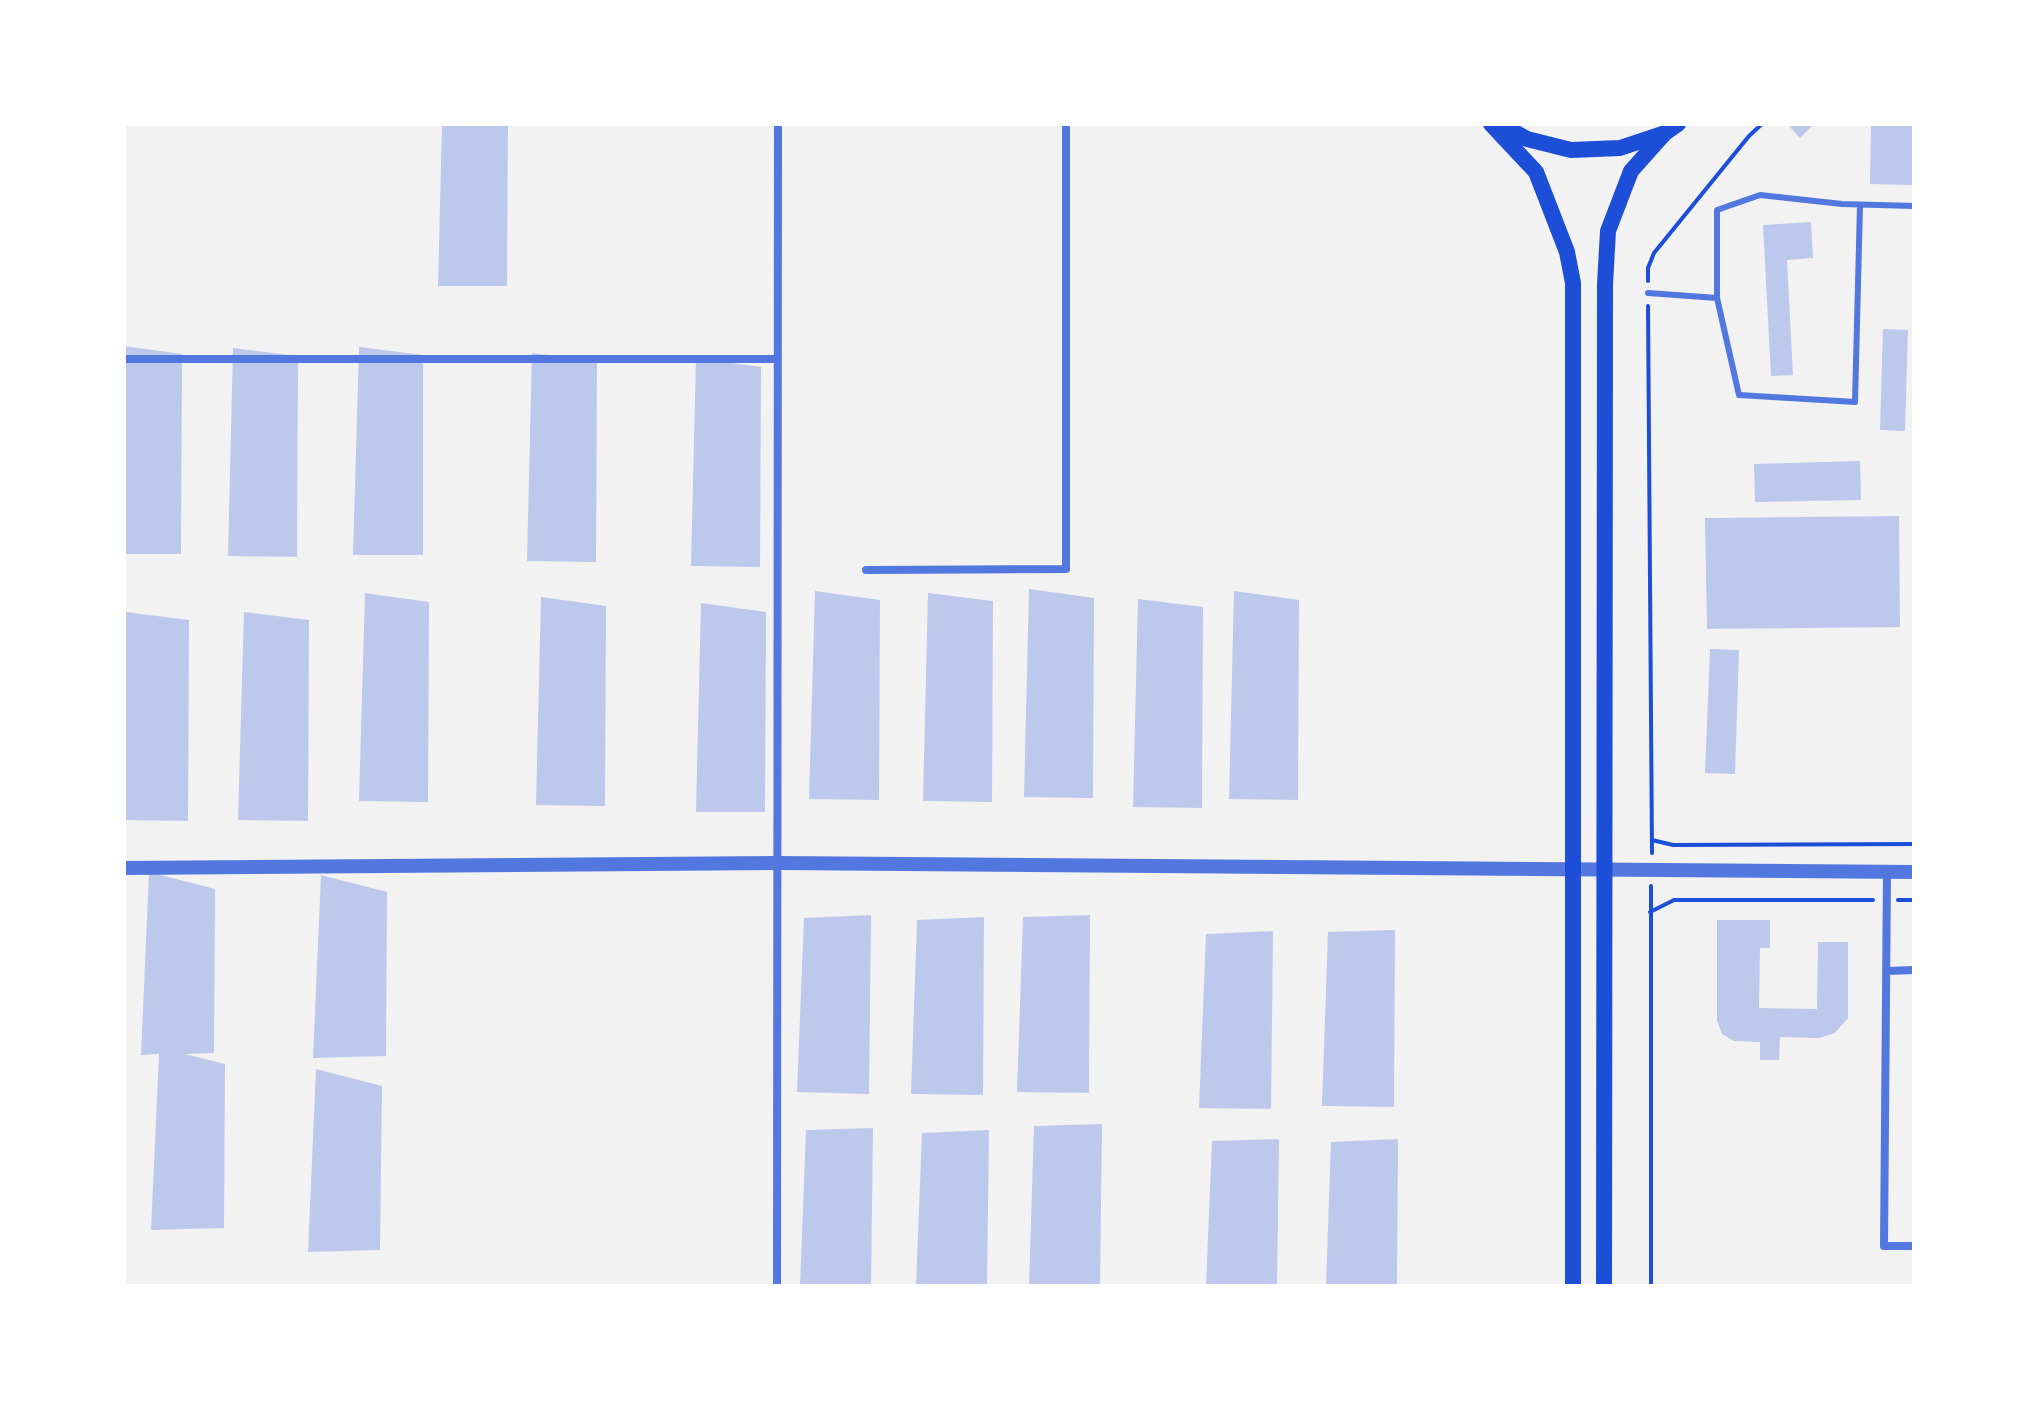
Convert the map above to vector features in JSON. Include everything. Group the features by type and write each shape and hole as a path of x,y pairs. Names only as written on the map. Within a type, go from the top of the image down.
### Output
{"main road":[{"path":"1491,124 1536,172 1567,252 1573,283 1573,1286"},
{"path":"1500,124 1527,139 1571,150 1620,148 1671,128"},
{"path":"1604,1286 1605,284 1608,231 1631,171 1671,128"}],"street":[{"path":"777,1286 778,124"},
{"path":"866,570 1066,569 1066,124"},
{"path":"124,359 777,359"},
{"path":"124,868 777,863 1914,872"},
{"path":"1887,871 1884,1246 1914,1246"},
{"path":"1886,971 1914,970"}],"lane":[{"path":"1860,205 1855,402 1739,395 1717,298 1717,210 1760,195 1860,205 1914,206"},
{"path":"1648,293 1717,298"}],"path":[{"path":"1651,1286 1648,268 1654,253 1762,124"},
{"path":"1652,840 1673,845 1914,844"},
{"path":"1650,912 1674,900 1914,900"}],"building":[{"path":"442,124 508,124 507,286 438,286"},
{"path":"1787,124 1814,124 1800,138"},
{"path":"1871,124 1914,124 1914,185 1870,184"},
{"path":"1811,222 1813,258 1787,260 1793,375 1771,376 1763,225"},
{"path":"1883,329 1908,330 1905,431 1880,430"},
{"path":"124,346 182,354 181,554 124,554"},
{"path":"359,347 423,355 423,555 353,555"},
{"path":"233,348 298,356 297,557 228,556"},
{"path":"532,353 597,361 596,562 527,561"},
{"path":"696,358 761,367 760,567 691,566"},
{"path":"1860,461 1861,500 1755,502 1754,464"},
{"path":"1899,516 1900,627 1707,629 1705,518"},
{"path":"1029,589 1094,598 1093,798 1024,797"},
{"path":"815,591 880,600 879,800 809,799"},
{"path":"1234,591 1299,600 1298,800 1229,799"},
{"path":"365,593 429,602 428,802 359,801"},
{"path":"928,593 993,601 992,802 923,801"},
{"path":"541,597 606,606 605,806 536,805"},
{"path":"1138,599 1203,607 1202,808 1133,807"},
{"path":"701,603 766,612 765,812 696,812"},
{"path":"125,612 189,620 188,821 124,820"},
{"path":"244,612 309,620 308,821 238,820"},
{"path":"1710,649 1739,650 1735,774 1705,773"},
{"path":"149,872 215,889 214,1053 185,1054 225,1064 224,1228 151,1230 159,1054 141,1055"},
{"path":"321,875 387,892 386,1056 313,1058"},
{"path":"871,915 869,1094 797,1092 804,918"},
{"path":"1090,915 1089,1093 1017,1092 1023,917"},
{"path":"984,917 983,1095 911,1094 917,920"},
{"path":"1717,920 1770,920 1770,948 1760,948 1759,1008 1817,1009 1818,942 1848,942 1848,1018 1835,1033 1819,1038 1780,1037 1779,1060 1760,1060 1760,1042 1734,1041 1722,1034 1717,1021"},
{"path":"1395,930 1394,1107 1322,1106 1328,932"},
{"path":"1273,931 1271,1109 1199,1108 1206,934"},
{"path":"316,1069 382,1086 380,1250 308,1252"},
{"path":"1102,1124 1100,1286 1029,1286 1034,1126"},
{"path":"873,1128 871,1286 800,1286 806,1130"},
{"path":"989,1130 987,1286 916,1286 922,1133"},
{"path":"1279,1139 1277,1286 1206,1286 1212,1141"},
{"path":"1398,1139 1397,1286 1326,1286 1331,1142"}]}
